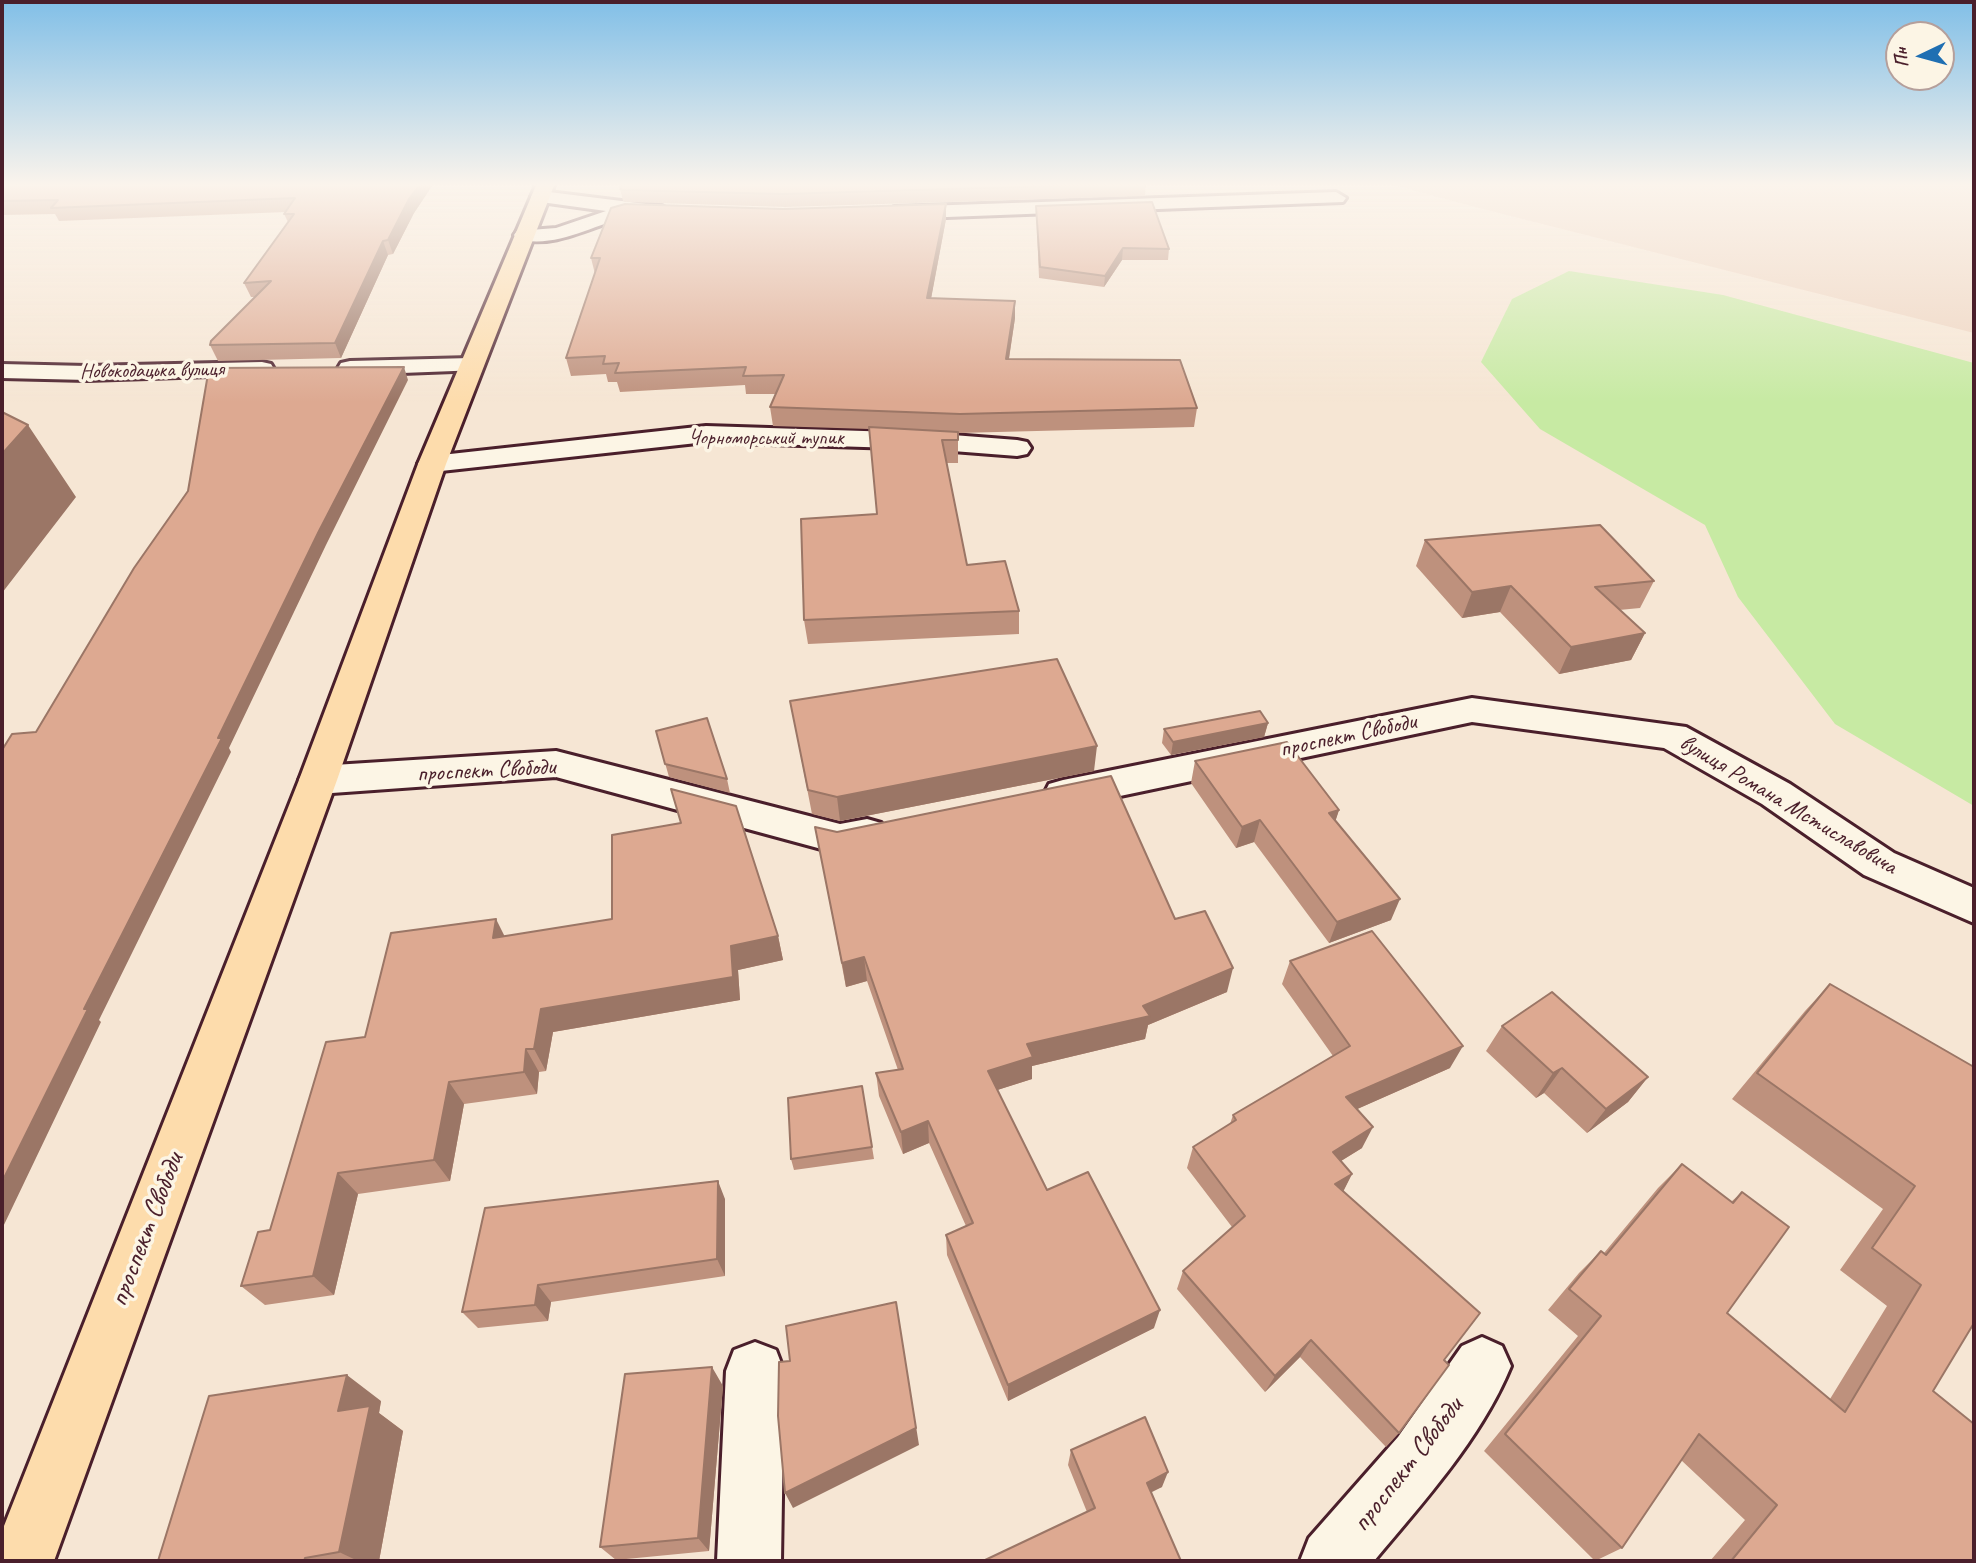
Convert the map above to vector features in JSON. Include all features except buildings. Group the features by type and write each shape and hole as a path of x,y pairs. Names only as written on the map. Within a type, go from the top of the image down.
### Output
{"main road":[{"name":"проспект Свободи","path":"22,1561 318,780 432,464 515,256"}],"street":[{"path":"322,369 471,365"},
{"name":"Новокодацька вулиця","path":"2,371 88,373 282,369"},
{"name":"Чорноморський тупик","path":"432,464 706,434 927,441 1017,448"},
{"name":"проспект Свободи","path":"1026,802 1472,710"},
{"name":"вулиця Романа Мстиславовича","path":"1472,710 1673,736 1776,794 1879,864 1974,906"},
{"name":"проспект Свободи","path":"318,780 556,764 840,839 906,826"},
{"name":"проспект Свободи","path":"1332,1561 1420,1459 1482,1366"},
{"path":"749,1561 755,1371"}],"shaded area":[{"path":"1669,256 1974,256 1974,333"}],"green space":[{"path":"1569,271 1723,295 1974,363 1974,806 1835,724 1738,597 1705,525 1540,429 1481,362 1512,299"}]}
